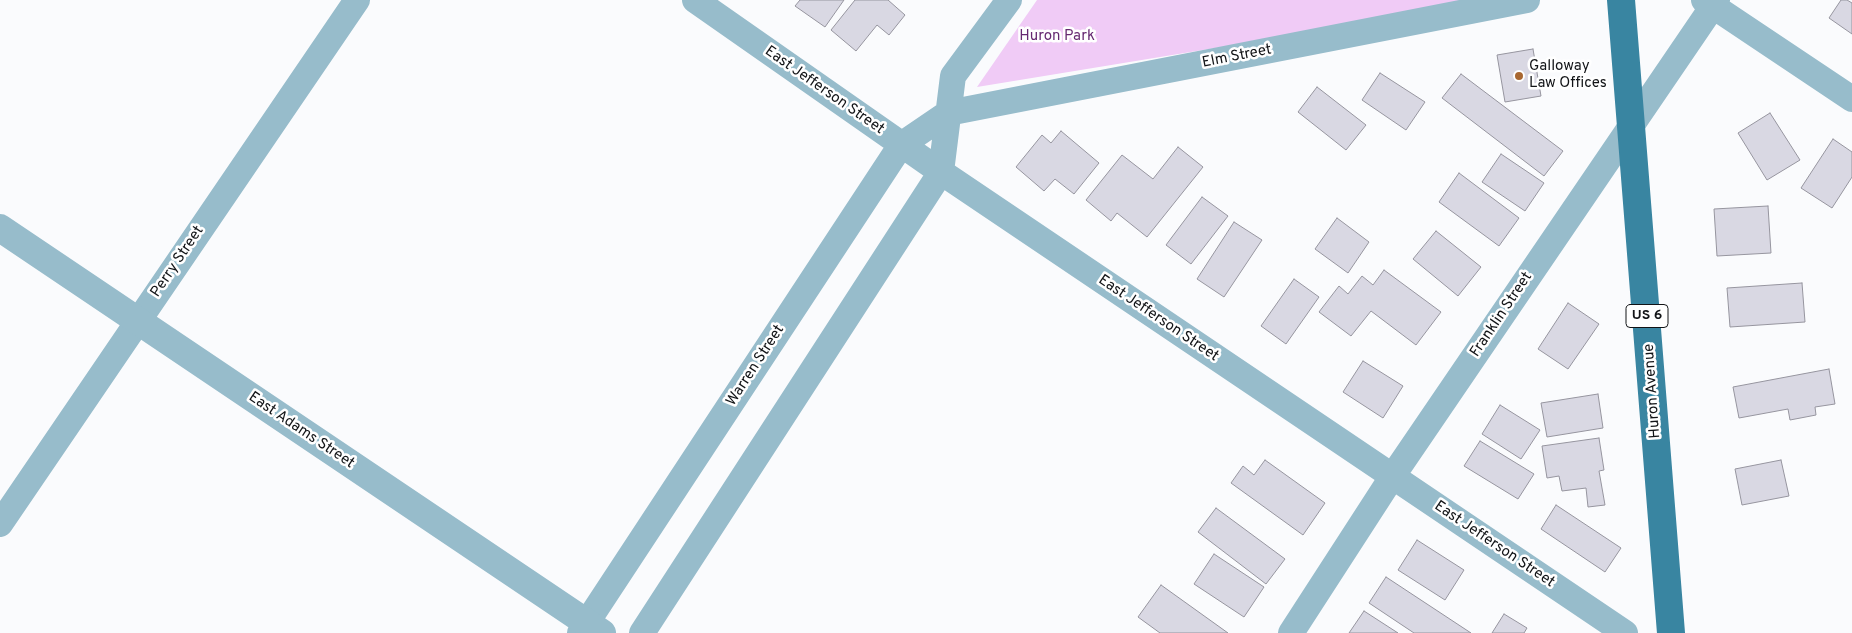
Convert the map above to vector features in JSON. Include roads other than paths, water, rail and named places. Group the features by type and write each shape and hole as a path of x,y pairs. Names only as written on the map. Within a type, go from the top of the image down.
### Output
{"main road":[{"name":"Huron Avenue","path":"1622,0 1671,633"}],"street":[{"name":"Perry Street","path":"0,524 357,0"},
{"name":"East Jefferson Street","path":"695,0 901,145 1625,633"},
{"path":"642,633 941,172 953,76 1009,0"},
{"name":"Elm Street","path":"948,114 1527,0"},
{"path":"1711,2 1852,99"},
{"name":"Franklin Street","path":"1291,633 1392,477 1633,125 1711,2"},
{"name":"Warren Street","path":"590,629 901,145 948,114"},
{"name":"East Adams Street","path":"0,228 590,629"}],"place":[{"name":"Galloway Law Offices","path":"1519,76"}],"park label":[{"name":"Huron Park","path":"1057,37"}]}
